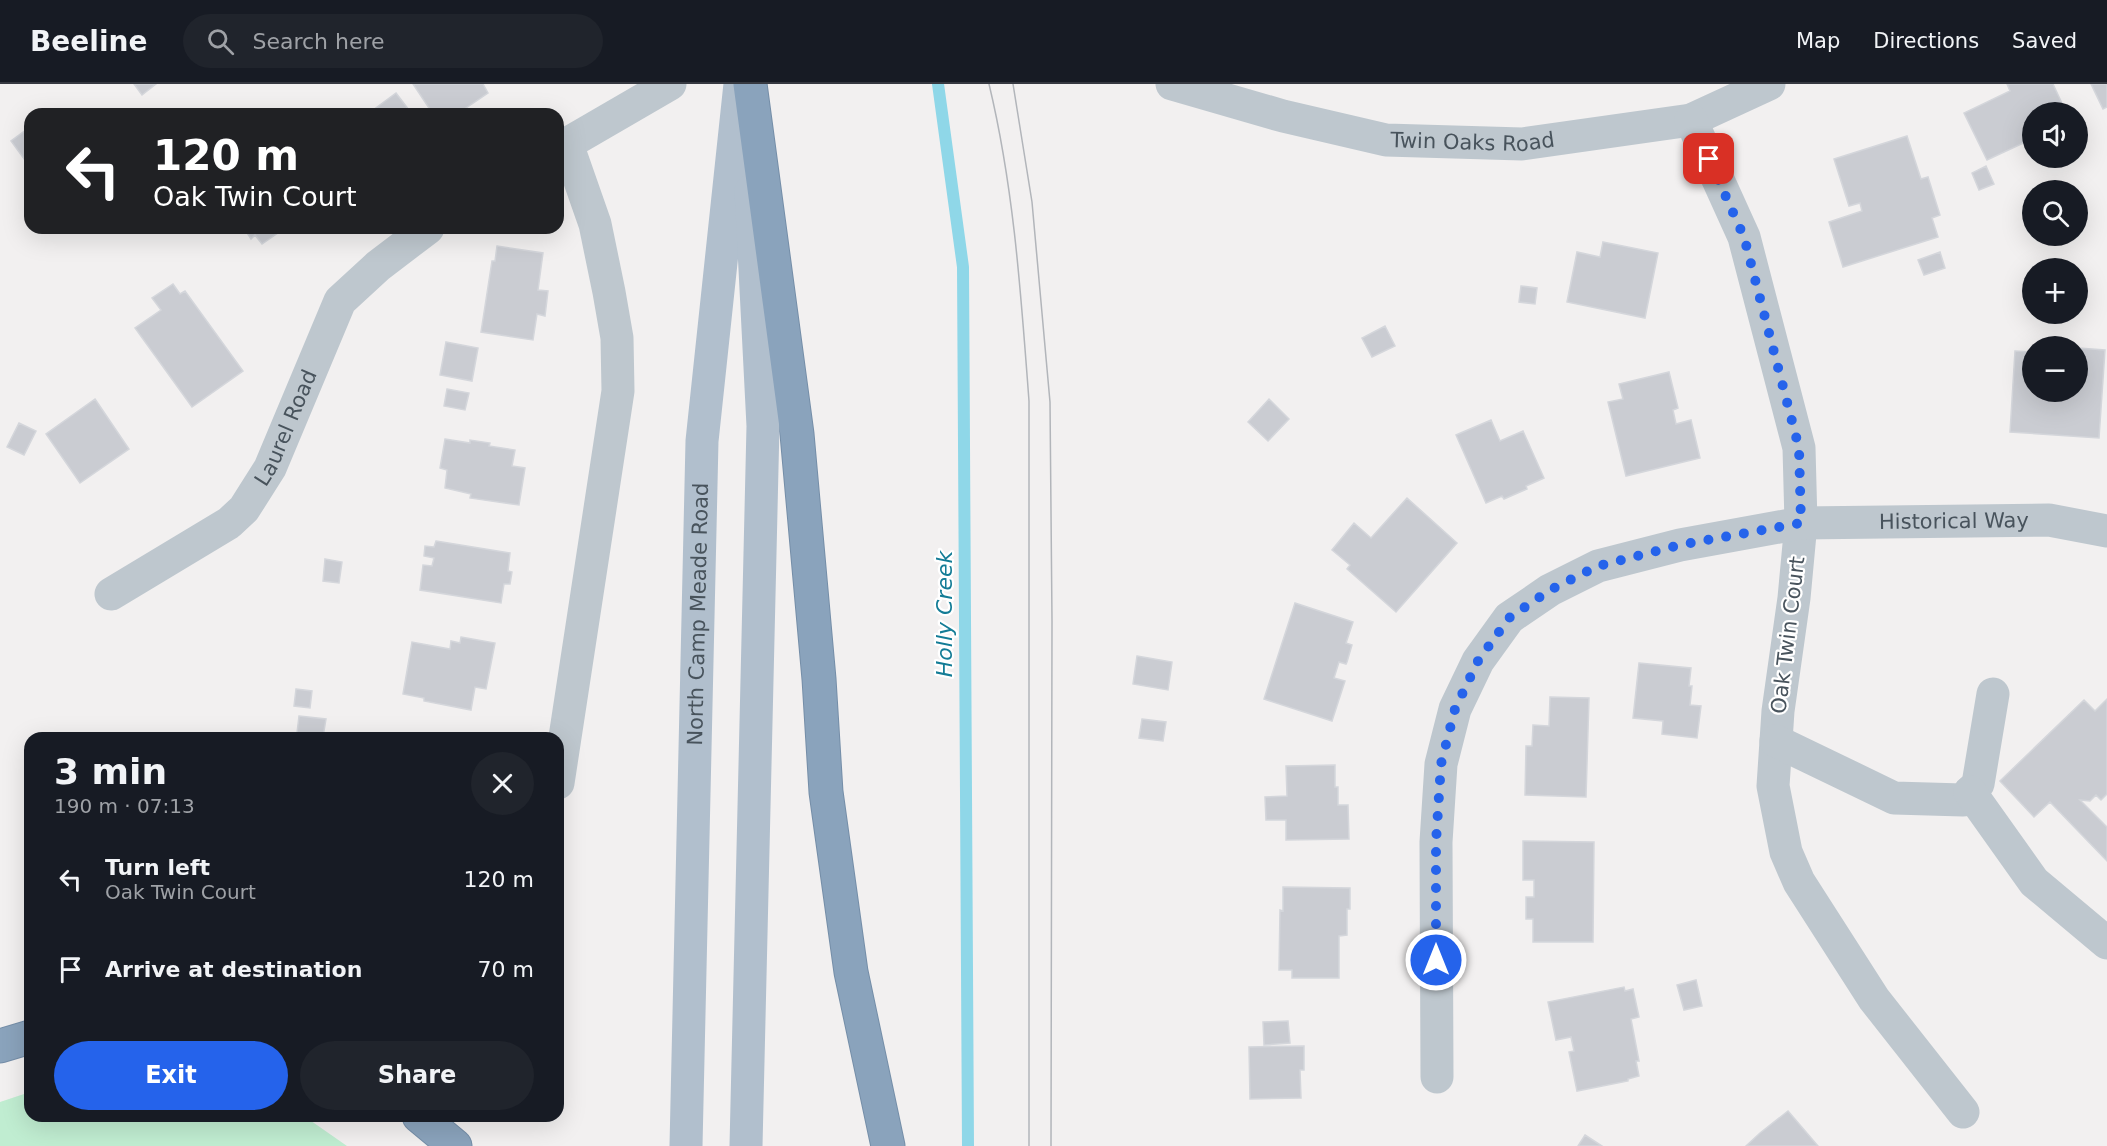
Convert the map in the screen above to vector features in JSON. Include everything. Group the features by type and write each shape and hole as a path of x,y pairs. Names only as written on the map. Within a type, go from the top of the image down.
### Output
{"highway":[{"path":"748,84 797,434 819,679 826,792 851,972 888,1146"},
{"path":"0,1046 24,1039"},
{"path":"426,1122 454,1146"}],"main road":[{"name":"North Camp Meade Road","path":"686,1146 702,441 740,84"},
{"path":"746,1146 763,426 748,84"}],"street":[{"path":"564,146 670,84"},
{"name":"Twin Oaks Road","path":"1172,84 1283,116 1386,140 1522,144 1691,120 1768,84"},
{"name":"Oak Twin Court","path":"1691,120 1744,237 1799,448 1801,523 1794,598 1778,711 1773,786 1786,852 1799,882 1874,999 1963,1112"},
{"path":"564,152 595,224 617,338 618,390 564,744"},
{"name":"Laurel Road","path":"111,594 230,523 243,509 270,468 340,301 378,266 420,234"},
{"name":"Historical Way","path":"1437,1077 1436,842 1441,764 1455,709 1478,661 1509,618 1550,590 1598,566 1680,545 1801,523 2049,520 2107,531"},
{"path":"1776,741 1894,798 1963,800 1978,784 1993,694"},
{"path":"1970,792 2034,882 2107,943"}],"green space":[{"path":"24,1094 24,1122 313,1122 347,1146 0,1146 0,1102"}],"building":[{"path":"134,84 156,84 142,95"},
{"path":"413,84 483,84 488,93 466,108 429,108"},
{"path":"2007,84 2053,84 2061,102 2022,102 2022,144 1987,160 1964,113 2010,91"},
{"path":"2091,84 2107,84 2107,107 2103,109"},
{"path":"396,93 407,108 376,108"},
{"path":"24,131 24,159 11,141"},
{"path":"1907,136 1921,179 1928,177 1940,215 1932,218 1938,237 1843,267 1829,222 1862,211 1860,203 1849,206 1834,159"},
{"path":"1986,166 1994,184 1979,190 1972,173"},
{"path":"248,234 276,234 262,244 255,235 251,239"},
{"path":"1603,242 1658,253 1645,318 1567,302 1577,252 1600,257"},
{"path":"497,246 543,253 538,290 548,291 545,316 537,314 533,340 481,332 492,261 495,261"},
{"path":"1940,252 1945,268 1924,275 1918,260"},
{"path":"173,284 180,294 185,291 243,371 192,407 135,328 161,310 152,298"},
{"path":"1521,286 1537,288 1535,304 1519,302"},
{"path":"1385,326 1395,346 1372,357 1362,338"},
{"path":"446,342 478,348 472,381 440,375"},
{"path":"2088,349 2105,350 2099,438 2010,432 2015,351 2022,351 2022,402 2088,402"},
{"path":"1669,372 1678,408 1673,410 1676,424 1691,420 1700,458 1626,476 1608,402 1623,399 1619,384"},
{"path":"447,389 469,393 465,410 444,406"},
{"path":"95,399 129,449 80,483 46,434"},
{"path":"1269,399 1289,419 1268,441 1248,422"},
{"path":"1491,420 1500,441 1523,431 1544,478 1526,486 1527,489 1504,499 1502,496 1486,503 1456,435"},
{"path":"19,423 36,431 24,455 7,447"},
{"path":"445,439 490,443 489,446 515,450 512,466 525,468 519,505 470,498 471,494 445,488 447,470 440,468"},
{"path":"1407,498 1457,543 1396,612 1347,569 1350,565 1332,550 1354,523 1371,538"},
{"path":"436,541 510,553 508,571 512,572 510,584 504,584 501,603 420,590 423,565 432,566 434,558 424,556 425,546 434,547"},
{"path":"325,559 342,562 339,583 323,581"},
{"path":"1295,603 1353,622 1346,643 1352,645 1347,662 1346,664 1339,662 1334,678 1345,681 1332,721 1264,699"},
{"path":"461,637 495,643 486,689 475,687 471,710 424,701 424,698 403,694 412,642 450,649 451,641 460,643"},
{"path":"1137,656 1172,662 1168,690 1133,684"},
{"path":"1639,663 1691,668 1690,705 1701,706 1697,738 1662,734 1663,721 1633,718"},
{"path":"296,689 312,691 310,708 294,706"},
{"path":"1550,697 1589,698 1586,797 1525,795 1526,746 1532,746 1533,725 1549,726"},
{"path":"2107,699 2107,794 2101,800 2096,795 2090,801 2080,800 2107,827 2107,861 2050,802 2034,817 2000,781 2084,700 2095,711"},
{"path":"299,716 326,719 324,732 297,732"},
{"path":"1142,719 1166,722 1163,741 1139,738"},
{"path":"1335,765 1338,805 1348,805 1349,839 1286,840 1286,820 1266,820 1265,797 1287,796 1286,766"},
{"path":"1523,841 1594,842 1593,942 1533,942 1533,919 1526,919 1526,897 1534,897 1534,880 1523,880"},
{"path":"1283,887 1350,888 1347,935 1339,936 1339,978 1292,978 1292,970 1279,970 1280,910 1283,911"},
{"path":"1696,980 1702,1006 1684,1010 1677,985"},
{"path":"1624,987 1625,991 1633,989 1639,1017 1631,1019 1639,1061 1636,1061 1639,1076 1628,1079 1628,1081 1577,1091 1569,1052 1574,1051 1571,1037 1556,1040 1548,1002"},
{"path":"1288,1021 1290,1043 1264,1045 1263,1022"},
{"path":"1304,1046 1304,1070 1300,1070 1301,1098 1250,1099 1249,1047"},
{"path":"1788,1111 1818,1146 1746,1146 1760,1133"},
{"path":"1585,1135 1602,1146 1578,1146"}],"waterway":[{"name":"Holly Creek","path":"938,84 963,267 968,1146"}],"tram line":[{"path":"989,84 1011,202 1029,401 1029,1146"},
{"path":"1013,84 1032,202 1050,402 1051,1146"}],"route":[{"path":"1436,960 1436,842 1441,764 1455,709 1478,661 1509,618 1550,590 1598,566 1680,545 1801,523 1799,448 1744,237 1709,159"}]}
